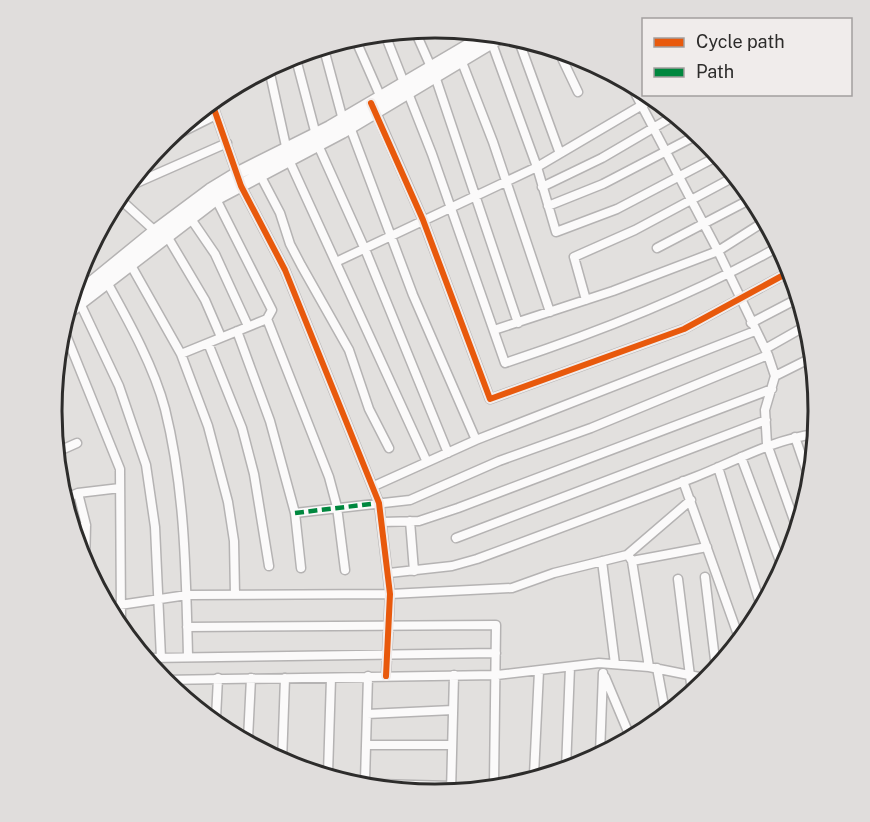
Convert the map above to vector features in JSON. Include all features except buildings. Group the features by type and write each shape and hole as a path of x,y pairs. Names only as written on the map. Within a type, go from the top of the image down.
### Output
{"main road":[{"path":"79,297 214,194 317,140 486,41"}],"street":[{"path":"418,38 433,71 518,323"},
{"path":"388,41 407,87 505,363 604,328 729,274 772,250"},
{"path":"491,42 537,167 556,232 617,209 711,160"},
{"path":"358,46 490,399 684,329 783,276"},
{"path":"521,48 560,151"},
{"path":"325,54 346,123 390,237 476,440"},
{"path":"459,56 506,180 550,312"},
{"path":"563,60 578,92"},
{"path":"297,64 317,140 365,249 448,453"},
{"path":"270,76 288,155 427,462"},
{"path":"336,262 450,206 537,167 560,151 645,103 652,128 718,250 776,376 765,410 767,444 793,518"},
{"path":"214,110 239,179 285,270 374,486 379,503 389,573 386,676"},
{"path":"192,127 216,116"},
{"path":"542,187 602,159 668,119"},
{"path":"548,206 603,184 690,139"},
{"path":"142,180 227,142"},
{"path":"257,170 280,213 290,244 349,350 369,409 389,448"},
{"path":"586,300 574,257 635,230 728,180"},
{"path":"181,354 267,319 273,310 214,194"},
{"path":"657,248 745,202"},
{"path":"124,203 161,233 206,300 222,337"},
{"path":"187,214 215,254 248,326"},
{"path":"494,330 586,300 718,250 759,225"},
{"path":"128,260 181,354 207,426 228,502 234,541 236,595"},
{"path":"102,281 134,332 164,407 182,524 188,656"},
{"path":"374,486 476,440 753,327 792,302"},
{"path":"77,304 118,386 146,465 155,527 161,658"},
{"path":"267,319 322,456 337,507 345,570"},
{"path":"295,513 410,500 499,461 602,423 766,352 799,330"},
{"path":"237,331 270,421 295,513 301,568"},
{"path":"68,341 120,468 117,606 187,595 390,594 512,588 602,561 708,546"},
{"path":"208,343 242,428 254,474 269,566"},
{"path":"776,376 805,361"},
{"path":"382,522 419,521 458,508 772,389"},
{"path":"456,538 766,420"},
{"path":"389,573 452,566 477,559 683,481 767,444 808,435"},
{"path":"795,436 804,464"},
{"path":"64,449 77,443"},
{"path":"741,457 779,557"},
{"path":"718,467 758,597"},
{"path":"683,481 737,631"},
{"path":"71,496 120,488"},
{"path":"78,493 86,525 85,541"},
{"path":"630,558 691,500"},
{"path":"410,521 414,571"},
{"path":"80,528 86,525"},
{"path":"630,558 663,706"},
{"path":"602,561 615,664"},
{"path":"705,577 715,658"},
{"path":"678,579 690,683"},
{"path":"188,627 496,625 494,779"},
{"path":"155,658 496,653"},
{"path":"599,663 627,731"},
{"path":"176,680 497,675 599,663 653,668 698,676"},
{"path":"566,761 570,667"},
{"path":"534,771 539,671"},
{"path":"600,746 603,673"},
{"path":"451,784 454,675"},
{"path":"365,778 368,676"},
{"path":"216,713 218,678"},
{"path":"248,734 251,678"},
{"path":"282,752 285,678"},
{"path":"328,769 331,678"},
{"path":"367,714 453,710"},
{"path":"366,745 452,745"}],"marked path":[{"path":"295,513 379,503"}],"cycle path":[{"path":"371,103 423,220 490,399 684,329 783,275"},
{"path":"214,110 241,186 285,270 379,503 390,594 386,676"}]}
